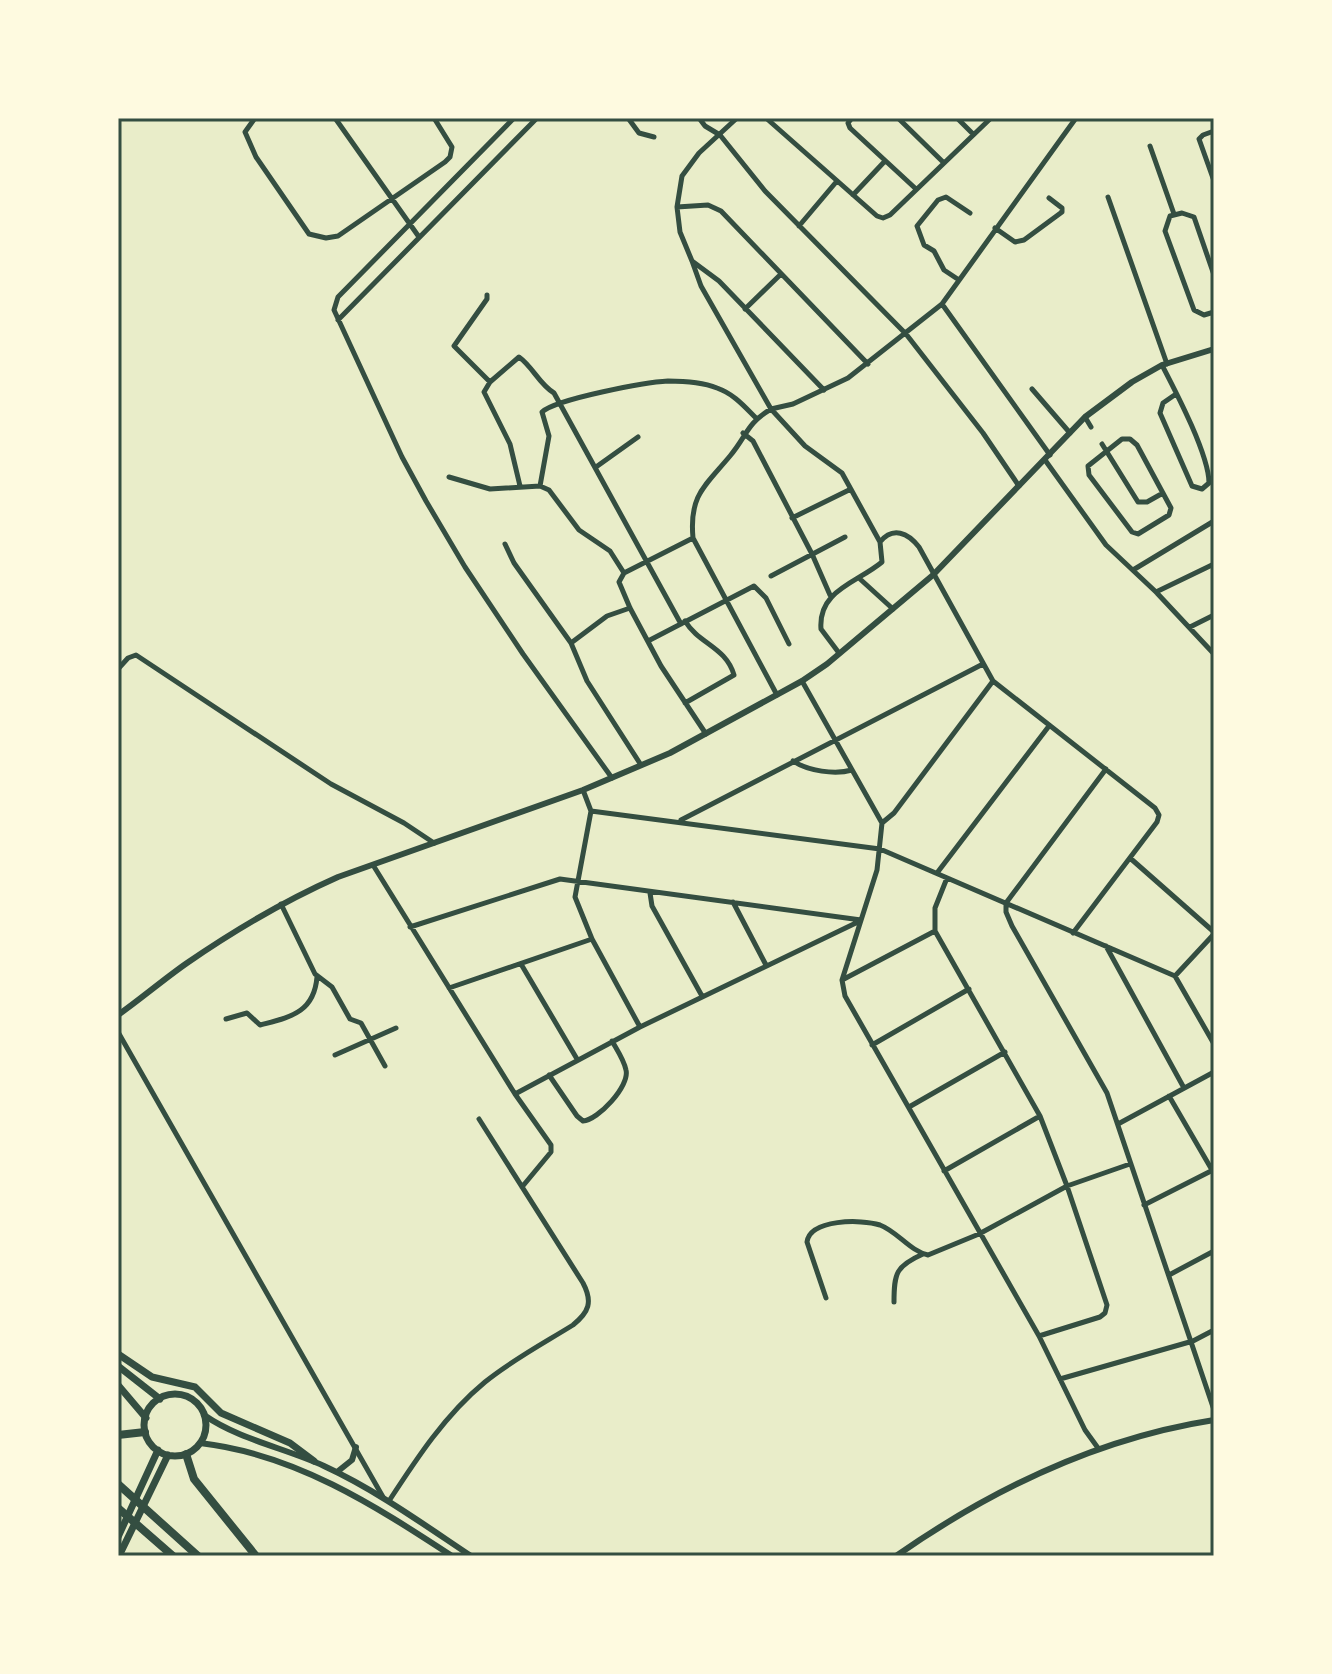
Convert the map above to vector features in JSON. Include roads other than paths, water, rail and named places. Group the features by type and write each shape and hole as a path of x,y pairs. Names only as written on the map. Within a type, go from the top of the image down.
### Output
{"highway":[{"path":"118,1435 145,1432"},
{"path":"186,1454 194,1479 256,1556"},
{"path":"118,1484 198,1556"},
{"path":"118,1508 173,1556"}],"main road":[{"path":"118,1354 152,1377 195,1387 225,1415 290,1443 314,1461"},
{"path":"118,1366 160,1399"},
{"path":"118,1385 146,1418"},
{"path":"171,1395 183,1396 198,1405 204,1415 206,1430 200,1443 186,1454 168,1455 158,1450 145,1432 146,1418 153,1404 171,1395"},
{"path":"118,1537 158,1450"},
{"path":"119,1556 168,1455"}],"street":[{"path":"255,118 245,132 250,147 309,234 326,238 338,236 450,157 451,142 434,118"},
{"path":"335,118 419,237"},
{"path":"514,118 338,297 334,307 402,457 455,550 523,654 612,778"},
{"path":"338,320 537,118"},
{"path":"628,118 639,133 654,137"},
{"path":"699,118 705,126 720,135 765,191 906,334 969,414 1019,486"},
{"path":"737,118 699,153 682,176 677,207 680,232 701,286 771,409 799,441 842,473 880,542 882,562 860,579 830,595 822,612 821,629 839,653"},
{"path":"766,118 877,216 885,218 991,118"},
{"path":"852,118 848,123 850,128 916,189"},
{"path":"898,118 943,162"},
{"path":"957,118 973,134"},
{"path":"777,695 693,538 692,519 700,491 732,454 743,433 756,418 771,409 793,404 824,390 868,364 942,304 1076,118"},
{"path":"1214,131 1199,139 1214,181"},
{"path":"1150,146 1174,214"},
{"path":"853,195 885,161"},
{"path":"799,226 837,181"},
{"path":"959,280 940,266 934,251 924,245 917,226 938,200 946,197 970,213"},
{"path":"1108,197 1165,364 1209,473 1209,483 1202,489 1192,486 1160,413 1163,403 1176,394"},
{"path":"995,228 1015,242 1024,240 1062,212 1062,208 1049,198"},
{"path":"677,207 714,207 868,364"},
{"path":"1214,275 1194,217 1174,214 1167,220 1165,231 1194,310 1204,315 1214,314"},
{"path":"692,261 719,281 824,390"},
{"path":"745,309 780,275"},
{"path":"487,295 454,346 490,382"},
{"path":"942,304 1106,545 1156,592 1214,654"},
{"path":"118,1015 187,963 281,904 338,877 612,778 706,734 802,681 933,575 1085,417 1118,392 1165,364 1214,349"},
{"path":"520,486 510,444 485,396 485,388 490,382 519,357 527,362 546,389 554,393 645,561 683,622 694,635 725,655 734,675 685,703"},
{"path":"540,486 549,436 542,412 558,402 664,381 692,382 716,387 735,396 756,418"},
{"path":"1032,389 1070,433"},
{"path":"1085,417 1091,427"},
{"path":"743,433 753,441 830,595"},
{"path":"596,467 638,437"},
{"path":"1122,439 1133,441 1163,493 1171,508 1169,515 1143,533 1132,532 1089,475 1088,466 1122,439"},
{"path":"1102,444 1138,502 1147,502 1163,493"},
{"path":"449,477 490,489 540,486 554,495 582,532 610,551 624,573"},
{"path":"792,518 851,489"},
{"path":"1133,570 1214,521"},
{"path":"880,542 892,533 909,537 919,547 993,681 1149,802 1159,815 1157,822 1073,933"},
{"path":"771,576 845,537"},
{"path":"693,538 624,573 620,578 620,587 648,641 706,734"},
{"path":"505,544 514,563 571,643 587,681 641,765"},
{"path":"1156,592 1214,564"},
{"path":"860,579 893,609"},
{"path":"648,641 754,586 789,644"},
{"path":"571,643 607,616 630,608"},
{"path":"1190,627 1214,615"},
{"path":"118,669 128,658 136,655 331,784 404,823 434,844"},
{"path":"679,821 983,664"},
{"path":"802,681 882,823 877,870 842,980 849,1006 1039,1336 1085,1430 1098,1448"},
{"path":"882,823 894,813 993,681"},
{"path":"937,873 1049,726"},
{"path":"793,761 811,768 842,773 852,770"},
{"path":"1106,769 1006,903 1009,919 1107,1093 1214,1410"},
{"path":"583,790 591,811 577,881 577,908 640,1027"},
{"path":"591,811 880,849 1175,976 1214,1044"},
{"path":"1130,858 1214,933 1175,976"},
{"path":"373,865 552,1149 522,1187"},
{"path":"947,878 935,908 935,931 1040,1116 1067,1186 1107,1309 1100,1317 1039,1336"},
{"path":"410,927 553,880 861,920"},
{"path":"650,893 652,906 702,996"},
{"path":"733,902 766,965"},
{"path":"281,904 317,976 332,987 348,1017 361,1023 385,1066"},
{"path":"515,1094 612,1041 861,920"},
{"path":"842,980 935,931"},
{"path":"449,988 592,939"},
{"path":"1106,946 1184,1088"},
{"path":"521,964 577,1059"},
{"path":"226,1019 247,1013 260,1025 301,1011 309,1006 316,991 317,976"},
{"path":"872,1045 969,989"},
{"path":"335,1055 396,1028"},
{"path":"1206,1031 1214,1035"},
{"path":"118,1032 386,1500"},
{"path":"549,1075 577,1116 589,1121 606,1106 626,1079 626,1068 612,1041"},
{"path":"908,1108 1005,1052"},
{"path":"1118,1124 1214,1072"},
{"path":"1144,1205 1213,1170 1169,1096"},
{"path":"944,1171 1040,1116"},
{"path":"386,1500 428,1441 469,1397 488,1380 586,1314 590,1304 583,1283 479,1119"},
{"path":"894,1302 898,1271 905,1264 923,1254 933,1254 979,1234 1067,1186 1130,1164"},
{"path":"826,1298 807,1242 809,1234 819,1226 854,1223 880,1225 923,1254"},
{"path":"1169,1275 1214,1251"},
{"path":"1060,1379 1193,1341 1214,1330"},
{"path":"204,1415 229,1429 337,1472 471,1556"},
{"path":"896,1556 930,1532 986,1500 1098,1448 1178,1426 1214,1420"},
{"path":"200,1443 261,1455 329,1481 452,1556"},
{"path":"337,1472 352,1460 356,1447"}]}
